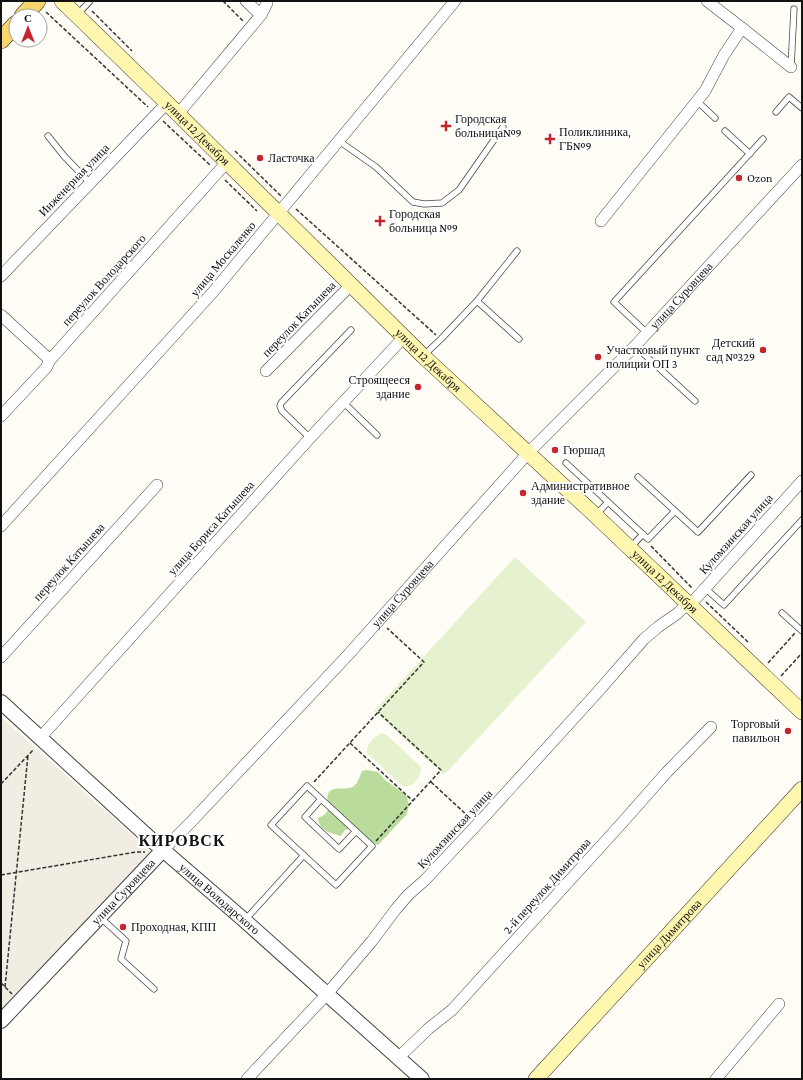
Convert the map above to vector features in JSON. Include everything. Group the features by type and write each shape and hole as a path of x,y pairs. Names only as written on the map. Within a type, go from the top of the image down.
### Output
{"main road":[{"name":"улица 12 Декабря","path":"62,1 84,7 178,114 404,338 630,548 695,598 760,672 802,712"},
{"path":"1,40 8,33"},
{"name":"улица Димитрова","path":"536,1079 802,789"}],"street":[{"path":"246,1 261,15"},
{"name":"улица Москаленко","path":"1,526 213,292 455,1"},
{"path":"707,1 791,68"},
{"path":"178,114 261,15 267,3"},
{"path":"601,221 705,91 724,55 742,28"},
{"name":"Инженерная улица","path":"1,276 90,182 168,103"},
{"name":"переулок Володарского","path":"1,416 46,368 50,360 225,161"},
{"name":"улица Суровцева","path":"1,1021 100,917 160,847 191,822 348,655 528,453 635,346 802,165"},
{"name":"переулок Катышева","path":"266,372 351,285"},
{"path":"1,315 50,360"},
{"name":"улица Бориса Катышева","path":"41,739 310,438 404,338"},
{"name":"переулок Катышева","path":"1,657 157,485"},
{"name":"Куломзинская улица","path":"246,1079 327,994 372,941 408,895 425,880 477,824 644,639 695,598 801,486"},
{"name":"улица Володарского","path":"1,702 160,847 422,1079"},
{"name":"2-й переулок Димитрова","path":"398,1058 428,1029 452,1010 667,772 712,727"},
{"path":"716,1079 779,1004"}],"lane":[{"path":"791,68 794,9"},
{"path":"776,112 789,97 802,108"},
{"path":"697,101 715,118"},
{"path":"340,141 376,167 413,202 424,204 442,203 459,190 503,127"},
{"path":"725,131 750,154"},
{"path":"48,136 64,156 90,182"},
{"path":"647,333 614,302 764,139"},
{"path":"423,356 477,301 517,251"},
{"path":"477,301 519,339"},
{"path":"310,438 282,411 280,406 281,403 351,330"},
{"path":"635,346 695,401"},
{"path":"343,402 377,435"},
{"path":"566,463 648,539 675,511"},
{"path":"638,477 698,532 752,475"},
{"path":"596,516 608,502"},
{"path":"695,598 724,605 802,520"},
{"path":"630,548 642,534"},
{"path":"782,612 801,630"},
{"path":"307,786 309,788 372,846 336,885 271,825 307,786"},
{"path":"321,799 304,818 339,849 356,831"},
{"path":"244,920 304,855"},
{"path":"100,917 126,941 121,959 154,989"}],"path":[{"path":"223,1 250,28"},
{"path":"37,2 156,114 225,161 279,213 441,339"},
{"path":"84,7 136,55"},
{"path":"225,161 279,213"},
{"path":"648,539 650,546 695,598 752,647"},
{"path":"309,788 424,662 379,620"},
{"path":"760,672 801,630"},
{"path":"773,685 802,653"},
{"path":"372,846 442,770 378,712"},
{"path":"1,784 41,739"},
{"path":"350,743 413,801"},
{"path":"5,987 28,755"},
{"path":"431,782 477,824"},
{"path":"1,875 136,852 151,852 160,847"},
{"path":"1,983 15,997"}],"green space":[{"path":"515,557 586,622 444,775 374,711"},
{"path":"382,733 387,735 421,767 418,779 413,784 406,786 401,785 367,753 371,741"},
{"path":"367,770 378,772 385,780 406,795 409,804 407,814 378,845 372,843 350,829 345,830 341,836 326,831 321,826 318,818 328,811 327,797 329,792 335,789 352,787 358,782 362,771"}],"shaded area":[{"path":"1,717 151,852 1,1011"}],"place":[{"name":"Городская больница№9","path":"446,126"},
{"name":"Поликлиника, ГБ№9","path":"550,139"},
{"name":"Ласточка","path":"260,158"},
{"name":"Ozon","path":"739,178"},
{"name":"Городская больница №9","path":"380,221"},
{"name":"Детский сад №329","path":"763,350"},
{"name":"Участковый пункт полиции ОП 3","path":"598,357"},
{"name":"Строящееся здание","path":"418,387"},
{"name":"Гюршад","path":"555,450"},
{"name":"Административное здание","path":"523,493"},
{"name":"Торговый павильон","path":"788,731"},
{"name":"Проходная, КПП","path":"123,927"}],"district":[{"name":"КИРОВСК","path":"182,840"}]}
